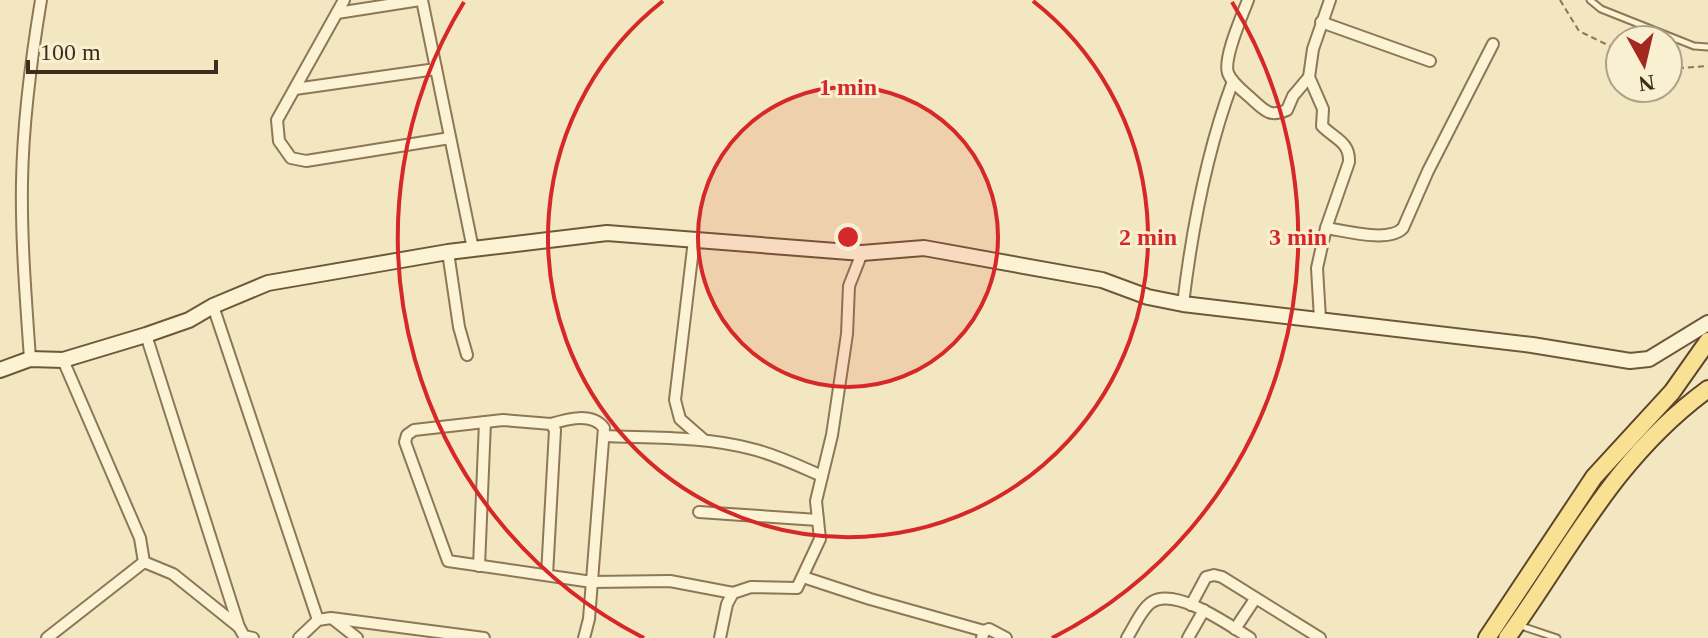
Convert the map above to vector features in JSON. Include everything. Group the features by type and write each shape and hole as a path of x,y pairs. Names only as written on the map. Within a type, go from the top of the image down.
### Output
{"main road":[{"path":"1487,638 1594,477 1672,392 1708,341"},
{"path":"1512,631 1607,488 1652,437 1708,389"}],"street":[{"path":"30,359 24,280 22,181 31,63 41,0"},
{"path":"344,0 277,120 279,141 291,158 306,161 450,138"},
{"path":"337,13 421,0 473,249"},
{"path":"1248,0 1229,55 1227,71 1233,81 1267,113 1277,115 1287,110 1293,96 1309,77"},
{"path":"1320,319 1317,268 1326,228 1349,162 1345,143 1322,126 1323,109 1309,77 1313,49 1330,0"},
{"path":"1321,22 1430,61"},
{"path":"1326,228 1383,236 1397,234 1403,228 1428,171 1493,44"},
{"path":"295,89 436,69"},
{"path":"1183,304 1189,257 1216,127 1233,81"},
{"path":"0,370 30,359 63,360 146,335 189,320 213,306 268,283 448,252 607,233 862,253 924,248 1102,280 1148,297 1183,304 1532,345 1630,361 1649,359 1708,323"},
{"path":"694,240 675,400 680,419 704,440"},
{"path":"448,252 459,327 467,355"},
{"path":"584,638 589,619 592,582 604,436 601,423 574,418 551,424 503,420 414,430 407,435 405,442 448,561 592,582 670,581 733,593 751,587 797,588 820,539 816,501 839,392 847,334 849,286 862,253"},
{"path":"213,306 318,620"},
{"path":"146,335 245,635"},
{"path":"63,360 140,538 144,562"},
{"path":"479,566 485,422"},
{"path":"547,575 555,430 551,424"},
{"path":"604,436 704,440 751,449 787,460 822,476"},
{"path":"699,512 818,520"},
{"path":"144,562 173,574 245,635"},
{"path":"49,638 144,562"},
{"path":"803,577 983,634 989,629 1006,638"},
{"path":"1191,605 1206,577 1222,577 1320,638"},
{"path":"720,638 727,604 733,593"},
{"path":"1127,638 1149,604 1157,599 1171,599 1204,610 1250,638"},
{"path":"1235,629 1255,599"},
{"path":"1188,638 1204,610"},
{"path":"331,618 357,638"},
{"path":"299,638 318,620 331,618 484,638"}],"lane":[{"path":"1590,0 1601,9 1694,46 1708,47"},
{"path":"1512,631 1557,638"}],"path":[{"path":"1560,0 1579,31 1604,43"},
{"path":"1684,68 1708,66"}]}
